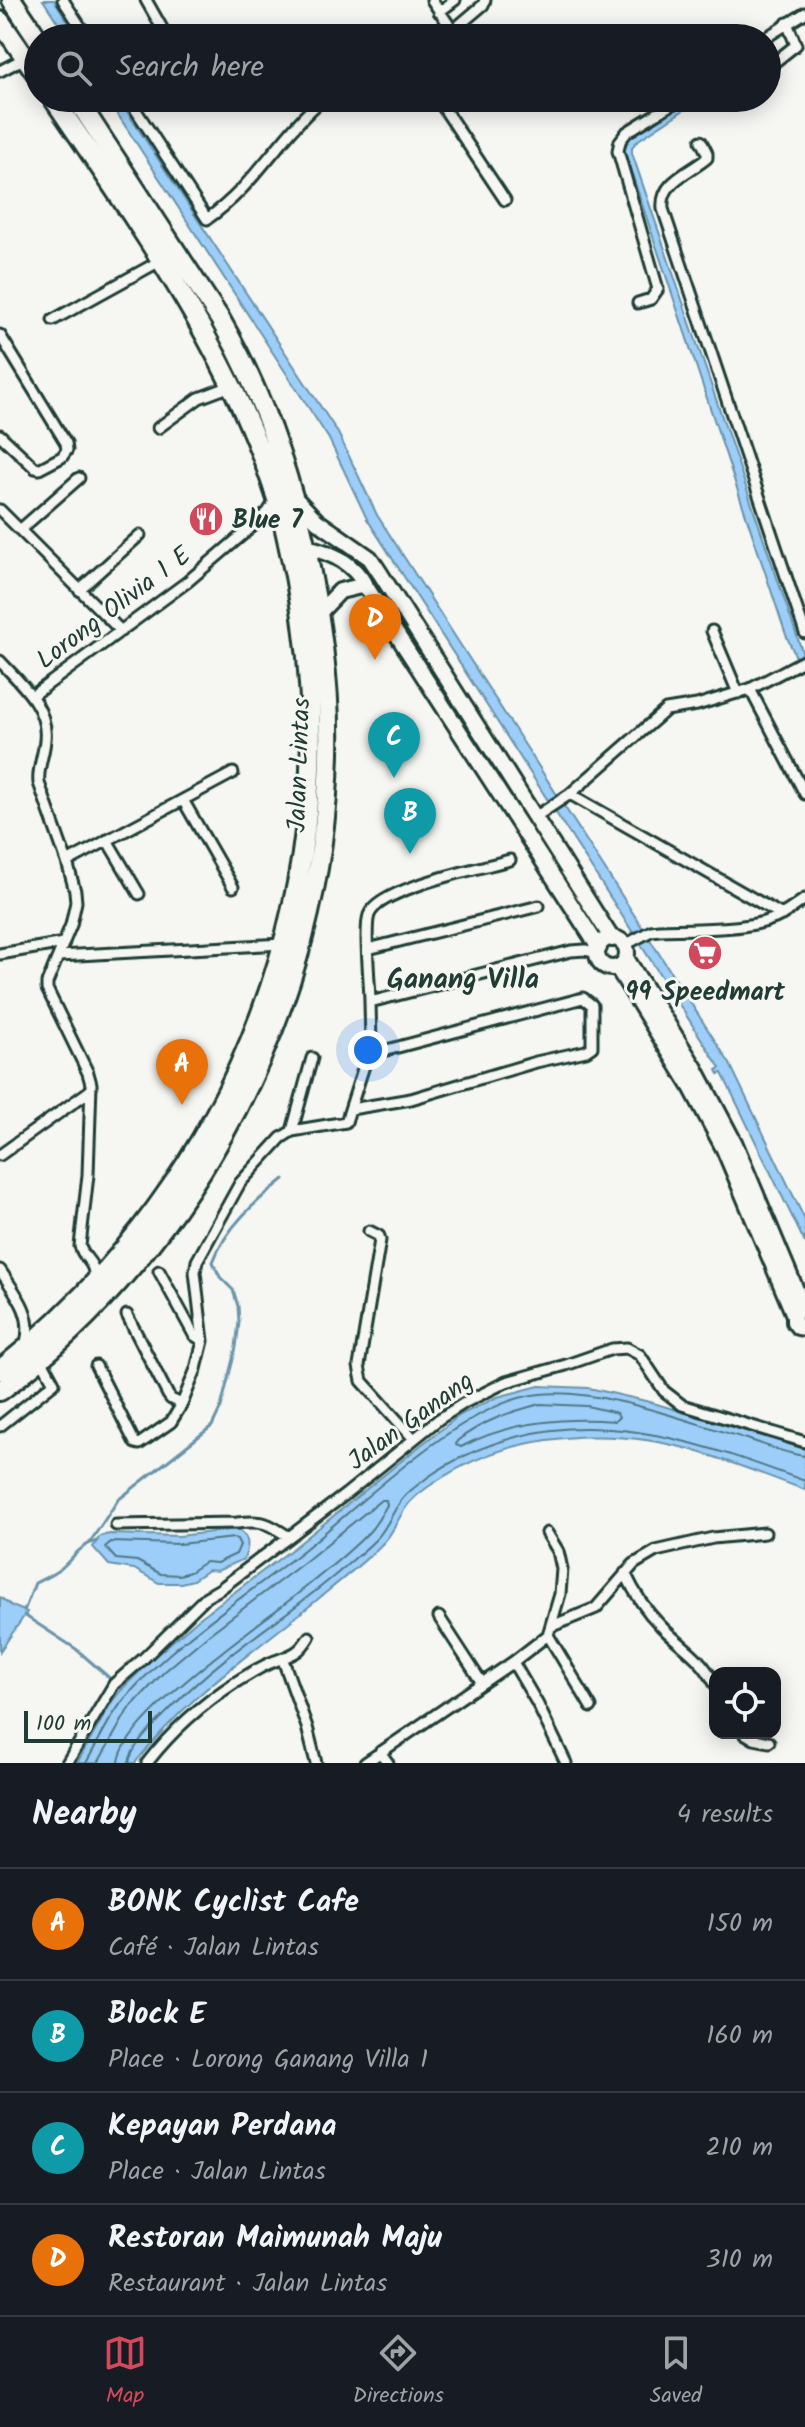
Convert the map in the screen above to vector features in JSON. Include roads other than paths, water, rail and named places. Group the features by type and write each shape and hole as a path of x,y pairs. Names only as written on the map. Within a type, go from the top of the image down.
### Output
{"highway":[{"path":"19,5 30,24"},
{"path":"0,21 24,57"},
{"name":"Jalan Lintas","path":"0,1391 41,1359 100,1304 134,1265 184,1198 239,1105 266,1047 280,984 284,944 305,830 310,775 311,716 298,549 277,528 286,498 252,434 231,384 160,261 62,112"},
{"name":"Jalan Lintas","path":"0,1370 58,1320 114,1261 170,1189 211,1122 300,949 316,878 328,777 328,690 319,613 298,549 264,407 220,319 85,112"},
{"path":"250,376 243,383 243,393 252,434"}],"street":[{"path":"63,0 79,24"},
{"path":"146,0 160,24"},
{"path":"432,0 444,24"},
{"path":"439,12 455,0"},
{"path":"461,24 485,0"},
{"path":"781,30 805,13"},
{"path":"781,58 795,48 796,40 789,26"},
{"path":"0,71 24,59"},
{"path":"137,112 207,219 230,201 309,112"},
{"path":"446,112 505,200"},
{"path":"638,303 651,299 658,289 618,151 627,132 659,112"},
{"path":"701,141 707,158 667,189 662,201 663,209 805,633"},
{"path":"53,320 160,261"},
{"path":"0,335 4,350 66,443 67,450 62,457 39,469 0,435"},
{"path":"158,428 199,398 231,384"},
{"path":"20,530 79,478"},
{"path":"286,498 370,558 541,813 623,950 724,1149 802,1321"},
{"name":"Lorong Olivia 1 E","path":"32,696 187,582 286,498"},
{"path":"0,510 121,631"},
{"path":"257,523 277,528"},
{"path":"79,590 140,535"},
{"path":"298,549 316,541 342,539"},
{"path":"298,549 323,551 345,561 365,585 598,950 603,965 651,931 744,926 782,915 805,899"},
{"path":"319,613 340,591 365,585"},
{"path":"712,631 738,693"},
{"path":"0,661 32,696 45,728 39,783 67,862 76,902 71,925 47,989 88,1073 91,1090 88,1175 80,1246 91,1260 114,1261"},
{"path":"541,813 566,796 666,710 697,705 750,689 800,662"},
{"path":"750,689 805,794"},
{"path":"67,862 233,773"},
{"path":"566,796 782,915"},
{"path":"183,800 233,887"},
{"path":"107,840 139,894"},
{"path":"96,1366 135,1443 139,1444 171,1422 196,1369 203,1341 195,1272 197,1261 243,1179 281,1138 292,1131 346,1122 372,1034 367,922 372,909 408,888 510,860"},
{"path":"368,949 539,906"},
{"path":"598,950 604,941 623,950"},
{"path":"0,954 64,943"},
{"path":"59,956 284,944"},
{"path":"370,1002 571,951 598,950"},
{"path":"351,1109 411,1099 536,1062 586,1051 592,1047 592,1005 583,998 368,1055"},
{"path":"292,1131 312,1058"},
{"path":"0,1155 91,1090"},
{"path":"369,1231 379,1236 380,1240 359,1366 362,1381 414,1439"},
{"path":"91,1260 94,1284"},
{"path":"0,1270 28,1314 29,1328 23,1351"},
{"path":"159,1271 194,1335 203,1341"},
{"path":"28,1314 38,1319 58,1320"},
{"path":"127,1315 168,1395 182,1404"},
{"name":"Jalan Ganang","path":"67,1763 116,1682 206,1597 346,1494 439,1419 485,1391 621,1347 640,1355 664,1391 682,1405 805,1442"},
{"path":"0,1426 54,1383 41,1359"},
{"path":"116,1525 257,1521 274,1526 289,1537"},
{"path":"547,1533 558,1551 562,1569 560,1594 550,1630 591,1707"},
{"path":"365,1763 513,1662 550,1630 596,1608 625,1573 643,1558 667,1548 713,1538 765,1533"},
{"path":"625,1573 652,1617 700,1660 709,1674"},
{"path":"439,1617 482,1683"},
{"path":"147,1763 188,1719 224,1690 299,1651 309,1637"},
{"path":"283,1660 307,1727 316,1763"},
{"path":"513,1662 566,1763"},
{"path":"754,1739 769,1742"},
{"path":"380,1752 388,1763"}],"water":[{"path":"43,0 54,0 70,24 59,24"},
{"path":"116,112 127,112 338,433 377,515 730,1064 805,1220 805,1243 722,1073 719,1074 717,1070 720,1068 367,519 329,439"},
{"path":"666,112 681,112 637,141 632,153 805,660 805,677 786,635 624,150 634,133"},
{"path":"539,1386 589,1388 650,1402 805,1449 805,1490 702,1453 634,1439 564,1438 496,1452 464,1465 416,1497 377,1549 203,1692 135,1763 77,1763 122,1689 197,1620 295,1547 460,1415 497,1397"},
{"path":"238,1529 247,1542 244,1559 217,1571 208,1570 193,1580 181,1583 159,1583 134,1569 109,1565 93,1547 100,1536 110,1534 179,1536"},
{"path":"0,1597 27,1612 0,1651"}],"waterway":[{"path":"90,1542 118,1500 212,1426 221,1407 239,1322 233,1290 220,1277 213,1262 234,1226 284,1179"},
{"path":"24,1611 35,1583 59,1570 80,1549 97,1541"},
{"path":"24,1615 76,1649 122,1689"}],"place":[{"name":"Blue 7","path":"206,519"},
{"name":"Restoran Maimunah Maju","path":"375,660"},
{"name":"Kepayan Perdana","path":"394,778"},
{"name":"Block E","path":"410,854"},
{"name":"99 Speedmart","path":"705,953"},
{"name":"BONK Cyclist Cafe","path":"182,1105"}],"district":[{"name":"Ganang Villa","path":"463,978"}]}
